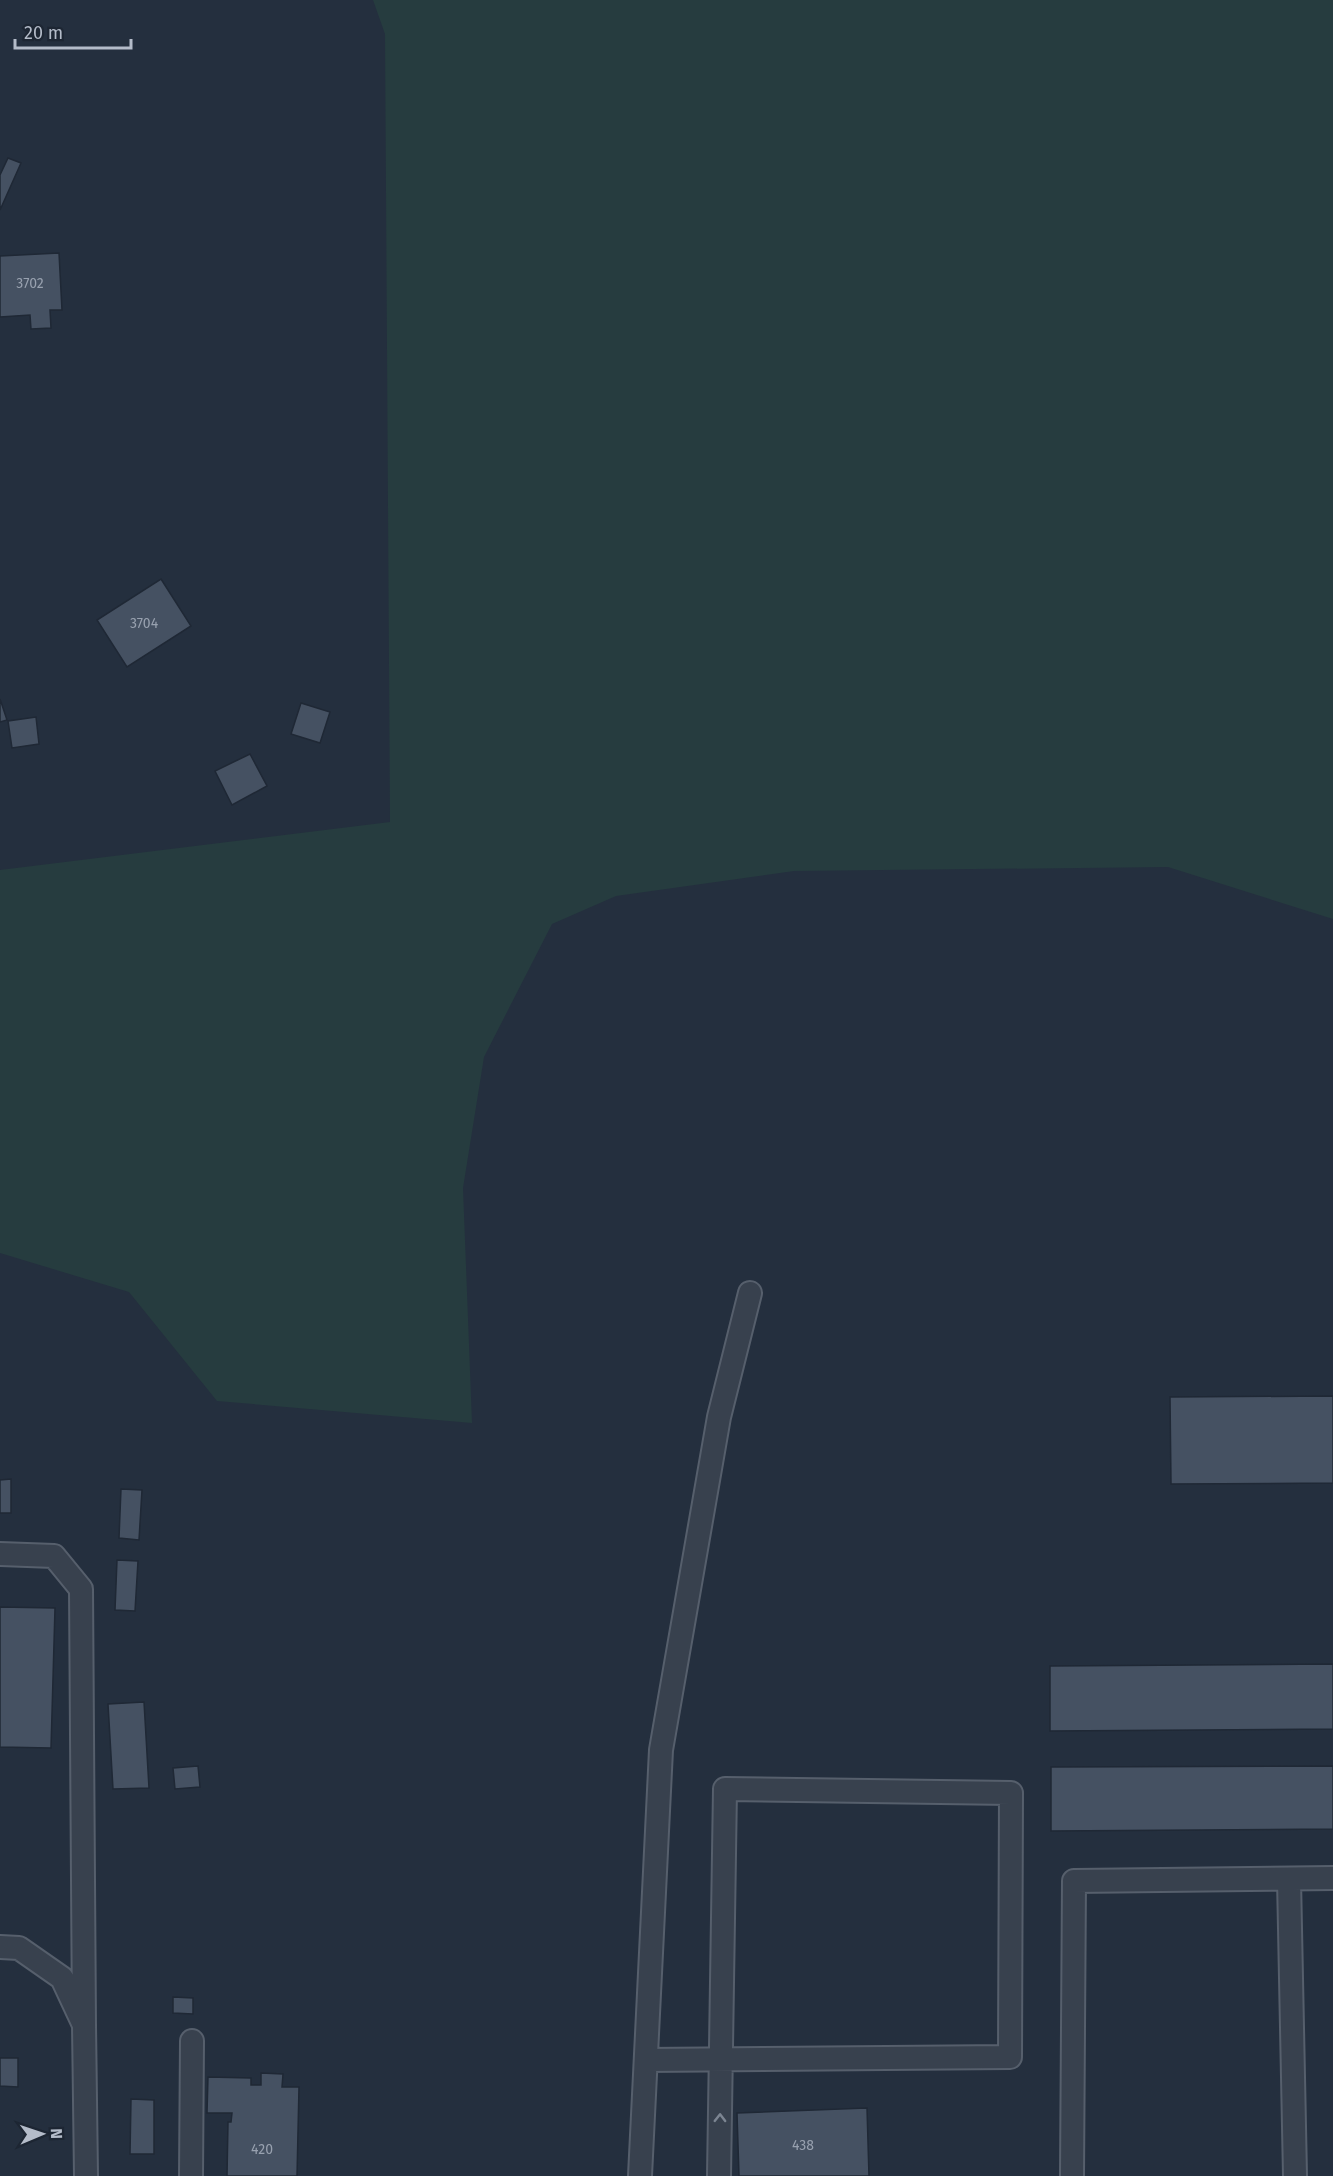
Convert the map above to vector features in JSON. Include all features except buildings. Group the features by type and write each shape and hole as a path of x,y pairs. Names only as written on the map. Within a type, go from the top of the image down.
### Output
{"lane":[{"path":"640,2176 661,1750 718,1417 750,1293"},
{"path":"0,1554 54,1557 81,1589 86,2176"},
{"path":"646,2061 720,2058 1010,2056 1011,1793 725,1790 720,2058 719,2176"},
{"path":"1071,2176 1074,1881 1333,1878"},
{"path":"1289,1879 1295,2176"},
{"path":"0,1947 19,1948 62,1978 84,2025"},
{"path":"191,2176 192,2041"}],"green space":[{"path":"373,0 1333,0 1333,919 1168,867 794,871 616,896 552,924 484,1057 463,1188 472,1423 217,1401 129,1292 0,1253 0,870 390,822 385,34"}]}
